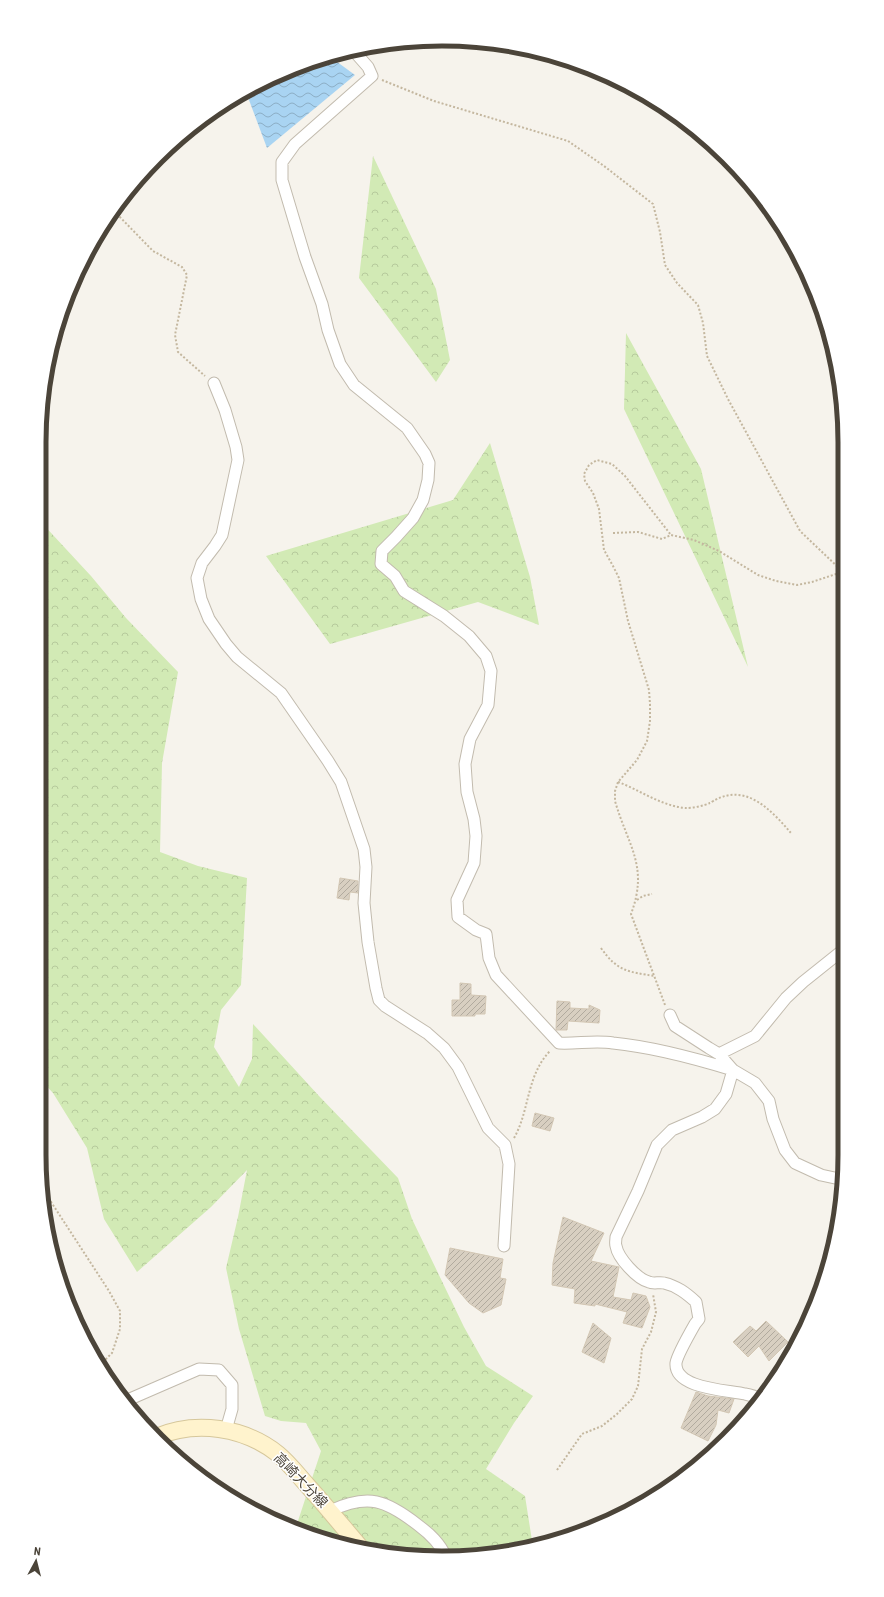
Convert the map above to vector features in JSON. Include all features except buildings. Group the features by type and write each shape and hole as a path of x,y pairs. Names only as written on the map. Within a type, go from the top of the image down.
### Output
{"main road":[{"name":"高崎大分線","path":"162,1435 168,1432 198,1427 226,1430 249,1437 278,1454 355,1541"}],"street":[{"path":"358,55 368,67 372,76 295,144 282,162 282,180 305,257 322,304 328,330 340,364 354,385 407,428 425,454 429,463 428,480 423,500 413,518 396,538 382,551 381,564 395,576 404,591 444,616 469,636 486,656 491,671 488,705 470,739 465,764 467,792 474,819 476,836 474,863 457,900 458,917 476,930 486,934 489,958 496,975 559,1043 572,1044 595,1041 614,1043 654,1050 733,1070 755,1083 768,1101 785,1150 795,1163 821,1175 837,1178"},
{"path":"214,383 226,410 238,460 222,535 202,563 197,578 201,599 209,619 226,644 237,657 281,693 328,761 340,782 364,849 366,867 364,902 368,942 379,1000 385,1006 427,1033 444,1048 458,1068 488,1128 505,1145 509,1164 504,1246"},
{"path":"719,1054 755,1036 786,998 803,982 838,954"},
{"path":"670,1015 675,1026 719,1054 733,1070"},
{"path":"733,1070 726,1094 715,1109 702,1118 672,1130 664,1136 657,1145 638,1191 616,1237 616,1245 618,1252 629,1268 648,1282 664,1282 678,1288 696,1302 699,1318 676,1363 678,1371 684,1378 700,1386 744,1393 755,1397"},
{"path":"130,1399 199,1369 219,1370 232,1385 232,1409 226,1430"},
{"path":"330,1511 347,1503 366,1501 379,1502 397,1510 426,1531 435,1539 442,1551"}],"path":[{"path":"372,76 434,101 568,142 604,166 653,204 660,232 665,265 677,283 698,305 703,323 708,356 728,399 800,531 838,567"},
{"path":"118,215 153,251 182,267 188,275 175,335 178,352 214,383"},
{"path":"670,1015 660,994 655,976 631,914 637,900 639,880 637,863 615,801 615,791 618,782 637,760 647,741 650,721 649,690 629,628 619,578 604,550 599,509 584,474 589,465 597,460 612,464 625,476 671,535"},
{"path":"613,532 638,532 662,539 671,535 694,540 719,551 758,575 776,581 797,585 812,582 838,572"},
{"path":"618,782 654,799 686,808 710,803 729,795 746,796 755,799 769,810 792,833"},
{"path":"637,900 643,896 652,894"},
{"path":"602,948 610,960 619,968 655,976"},
{"path":"505,1145 514,1137 520,1125 531,1082 543,1058 559,1043"},
{"path":"48,1198 109,1291 120,1311 120,1330 112,1353 104,1361"},
{"path":"557,1470 582,1434 602,1426 632,1399 638,1386 642,1349 651,1332 656,1312 654,1297 648,1282"}],"green space":[{"path":"373,156 436,289 450,360 436,382 359,278"},
{"path":"626,333 701,469 748,667 624,409"},
{"path":"490,443 530,577 539,625 478,602 330,644 266,556 453,500"},
{"path":"46,527 91,576 126,618 178,672 162,763 160,852 198,866 247,878 241,985 221,1010 214,1047 239,1087 252,1059 253,1024 319,1096 398,1178 412,1219 464,1327 486,1366 533,1396 514,1423 486,1469 525,1496 532,1540 494,1548 442,1551 416,1550 390,1548 340,1538 297,1524 321,1451 306,1423 281,1421 265,1416 239,1329 226,1268 247,1170 211,1207 137,1272 104,1219 87,1148 53,1093 46,1086"}],"water":[{"path":"335,61 355,75 267,148 248,97 290,76"}]}
